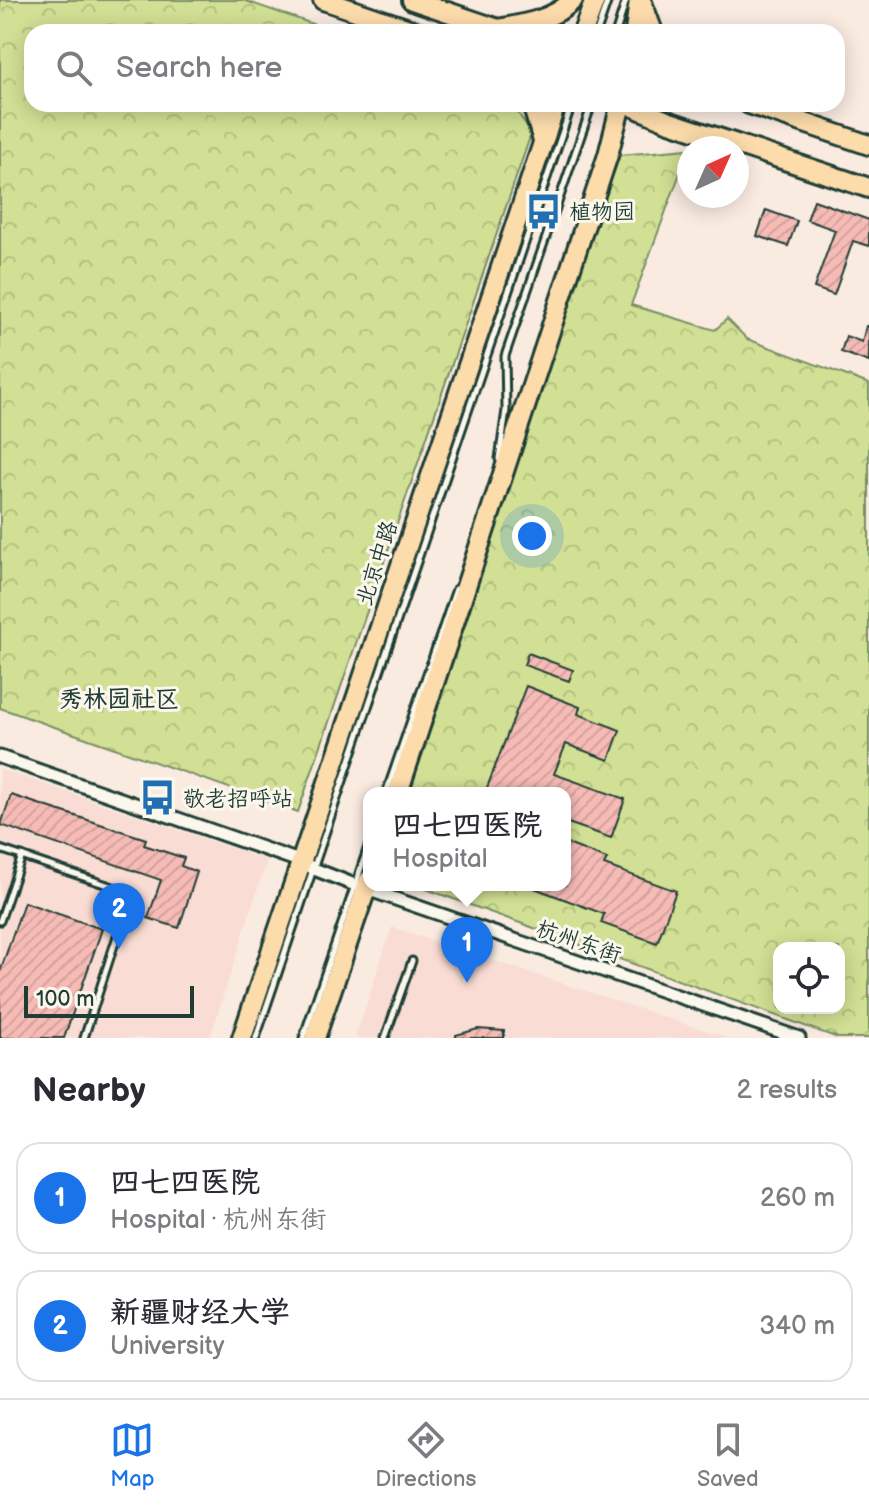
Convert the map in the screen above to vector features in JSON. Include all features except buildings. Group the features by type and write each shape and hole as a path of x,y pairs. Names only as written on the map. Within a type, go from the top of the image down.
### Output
{"main road":[{"path":"323,0 394,24"},
{"path":"412,0 484,24"},
{"path":"527,24 539,21 573,0"},
{"path":"586,24 595,0"},
{"path":"636,24 640,0"},
{"path":"640,0 650,24"},
{"path":"534,112 543,141"},
{"name":"北京中路","path":"242,1038 308,865 553,112"},
{"path":"400,787 608,155 619,112"},
{"path":"646,112 869,188"},
{"path":"772,112 869,145"},
{"path":"315,1038 363,884"}],"street":[{"name":"杭州东街","path":"0,757 363,884"},
{"name":"杭州东街","path":"383,891 799,1038"}],"lane":[{"path":"600,24 608,0"},
{"path":"618,24 626,0"},
{"path":"256,1038 308,865 569,112"},
{"path":"496,468 506,410 505,356 589,112"},
{"path":"388,787 458,584"},
{"path":"0,849 131,893 84,1038"},
{"path":"0,921 22,856"},
{"path":"303,1038 363,884"},
{"path":"385,1038 412,961"}],"shaded area":[{"path":"0,769 267,860 210,1038 0,1038"},
{"path":"392,927 728,1038 355,1038"}],"green space":[{"path":"0,0 243,0 313,24 24,24 24,112 518,112 531,134 298,812 0,708"},
{"path":"677,150 677,181 631,305 715,330 727,319 747,339 869,384 869,1038 838,1038 432,891 571,891 571,787 396,787 620,155"}],"place":[{"name":"植物园","path":"543,211"},
{"name":"敬老招呼站","path":"157,798"},
{"name":"新疆财经大学","path":"119,949"},
{"name":"四七四医院","path":"467,983"}],"district":[{"name":"秀林园社区","path":"119,699"}]}
